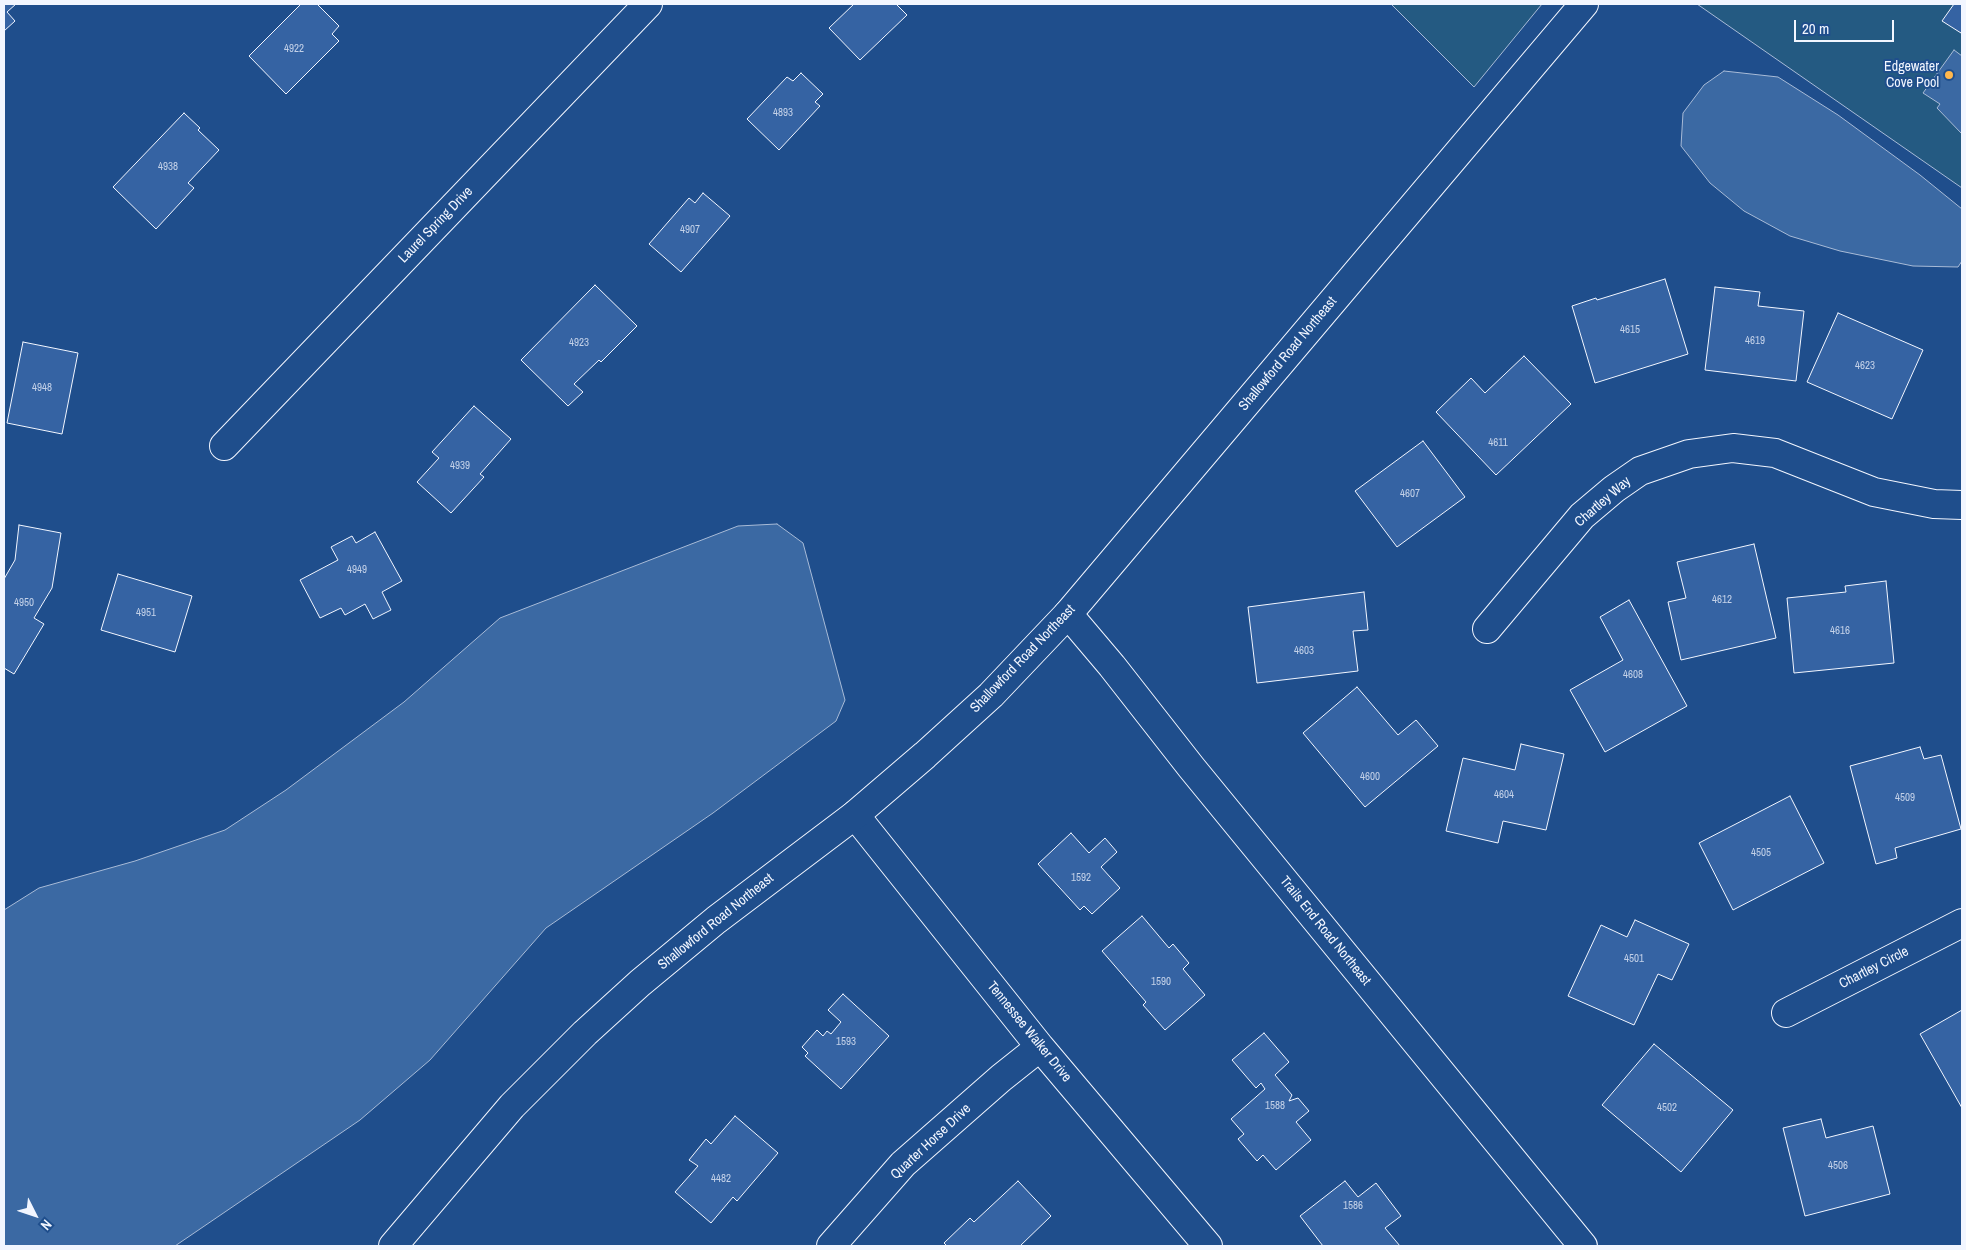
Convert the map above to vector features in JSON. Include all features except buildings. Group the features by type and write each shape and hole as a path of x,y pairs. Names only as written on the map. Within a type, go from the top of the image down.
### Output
{"street":[{"name":"Laurel Spring Drive","path":"224,446 648,4"},
{"name":"Shallowford Road Northeast","path":"393,1246 512,1106 585,1033 640,983 716,920 854,815 925,755 991,695 1068,614 1584,4"},
{"name":"Chartley Way","path":"1487,629 1582,516 1614,488 1640,471 1689,454 1733,448 1775,453 1874,492 1934,504 1962,504"},
{"name":"Trails End Road Northeast","path":"1068,614 1584,1246"},
{"name":"Tennessee Walker Drive","path":"854,815 1040,1046 1208,1246"},
{"name":"Chartley Circle","path":"1786,1014 1962,923"},
{"name":"Quarter Horse Drive","path":"831,1246 903,1164 1040,1046"}],"shaded area":[{"path":"1391,4 1542,4 1474,87"},
{"path":"1697,4 1962,4 1962,188"},
{"name":"Edgewater Cove Pool","path":"1954,50 1962,56 1962,134 1937,108 1940,104 1923,93"},
{"path":"1724,71 1778,77 1838,115 1920,175 1962,209 1962,261 1958,267 1913,266 1840,251 1790,236 1744,211 1710,183 1681,146 1683,113 1704,85"},
{"path":"777,524 803,543 845,700 836,721 713,813 546,928 430,1060 360,1120 175,1246 4,1246 4,910 39,888 135,861 225,830 286,790 404,702 500,618 738,526"}],"place":[{"name":"Edgewater Cove Pool","path":"1949,75"}]}
